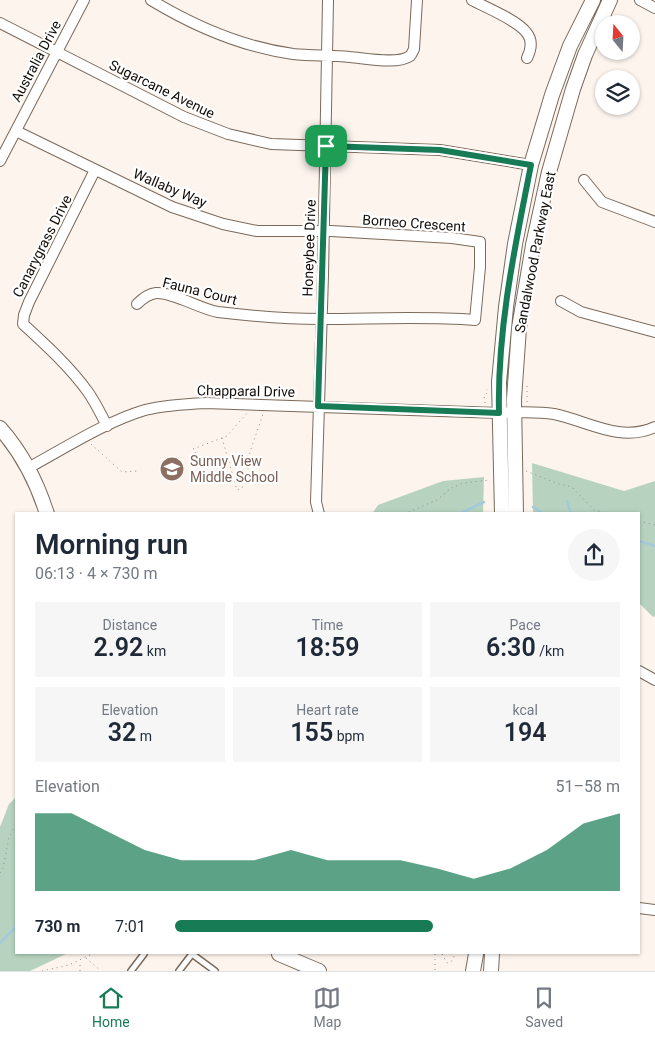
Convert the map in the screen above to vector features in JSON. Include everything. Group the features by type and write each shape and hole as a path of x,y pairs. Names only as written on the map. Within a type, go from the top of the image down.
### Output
{"main road":[{"name":"Sandalwood Parkway East","path":"516,512 515,466 499,382 506,307 515,244 531,165 561,69 570,46 593,0"},
{"name":"Sandalwood Parkway East","path":"502,512 501,479 506,413 533,245 549,172 572,89 585,54 610,0"},
{"path":"0,428 28,468 39,489 46,512"},
{"path":"279,954 320,971"},
{"path":"474,971 476,954"},
{"path":"491,971 492,954"}],"street":[{"name":"Australia Drive","path":"0,161 84,0"},
{"path":"151,0 198,25 245,44 292,54 380,60 400,60 410,56 414,49 417,0"},
{"name":"Honeybee Drive","path":"318,512 316,502 324,231 328,0"},
{"path":"472,0 502,14 526,32 531,42 527,58"},
{"path":"640,0 655,8"},
{"name":"Sugarcane Avenue","path":"0,23 177,114 242,138 271,144 440,150 531,165"},
{"name":"Wallaby Way","path":"16,131 172,207 223,224 257,231 324,231"},
{"name":"Canarygrass Drive","path":"96,170 29,302 23,324 74,375 89,393 107,426"},
{"path":"584,180 602,202 655,222"},
{"name":"Borneo Crescent","path":"321,319 417,317 475,320 480,267 480,242 452,238 324,231"},
{"name":"Fauna Court","path":"137,304 144,297 157,293 171,296 212,311 245,315 321,319"},
{"path":"561,301 581,312 655,332"},
{"name":"Chapparal Drive","path":"28,468 107,426 145,411 174,404 206,403 555,414 620,433 638,433 655,427"},
{"path":"640,672 655,680"},
{"path":"640,908 655,910"}],"lane":[{"path":"131,971 144,954"},
{"path":"179,971 192,954 216,971"}],"path":[{"path":"527,382 527,403"},
{"path":"199,457 193,449 227,436 247,413"},
{"path":"222,438 237,490 242,488 247,477 250,452 263,413"},
{"path":"91,444 122,472 137,471"},
{"path":"515,466 556,483 572,487 594,510 602,512"},
{"path":"409,512 437,500 451,488 463,483 501,479"},
{"path":"640,521 655,525"},
{"path":"0,873 3,868 9,838 15,826"},
{"path":"42,971 80,961 92,954"},
{"path":"435,954 435,971"},
{"path":"442,954 447,963 451,962 454,957 453,954"},
{"path":"86,958 101,971"},
{"path":"80,961 80,971"}],"green space":[{"path":"532,463 624,491 655,481 655,616 653,617 640,604 640,512 533,512"},
{"path":"484,477 483,512 373,512 378,505 443,481"},
{"path":"15,798 15,954 66,954 30,971 0,971 0,827 9,804"}],"waterway":[{"path":"567,501 570,512"},
{"path":"463,512 484,502"},
{"path":"533,507 541,512"},
{"path":"640,541 655,546"},
{"path":"0,943 15,928"}],"place":[{"name":"Sunny View Middle School","path":"172,469"}],"route":[{"path":"326,146 440,150 531,165 515,244 506,307 499,382 499,413 318,406 326,146"}]}
